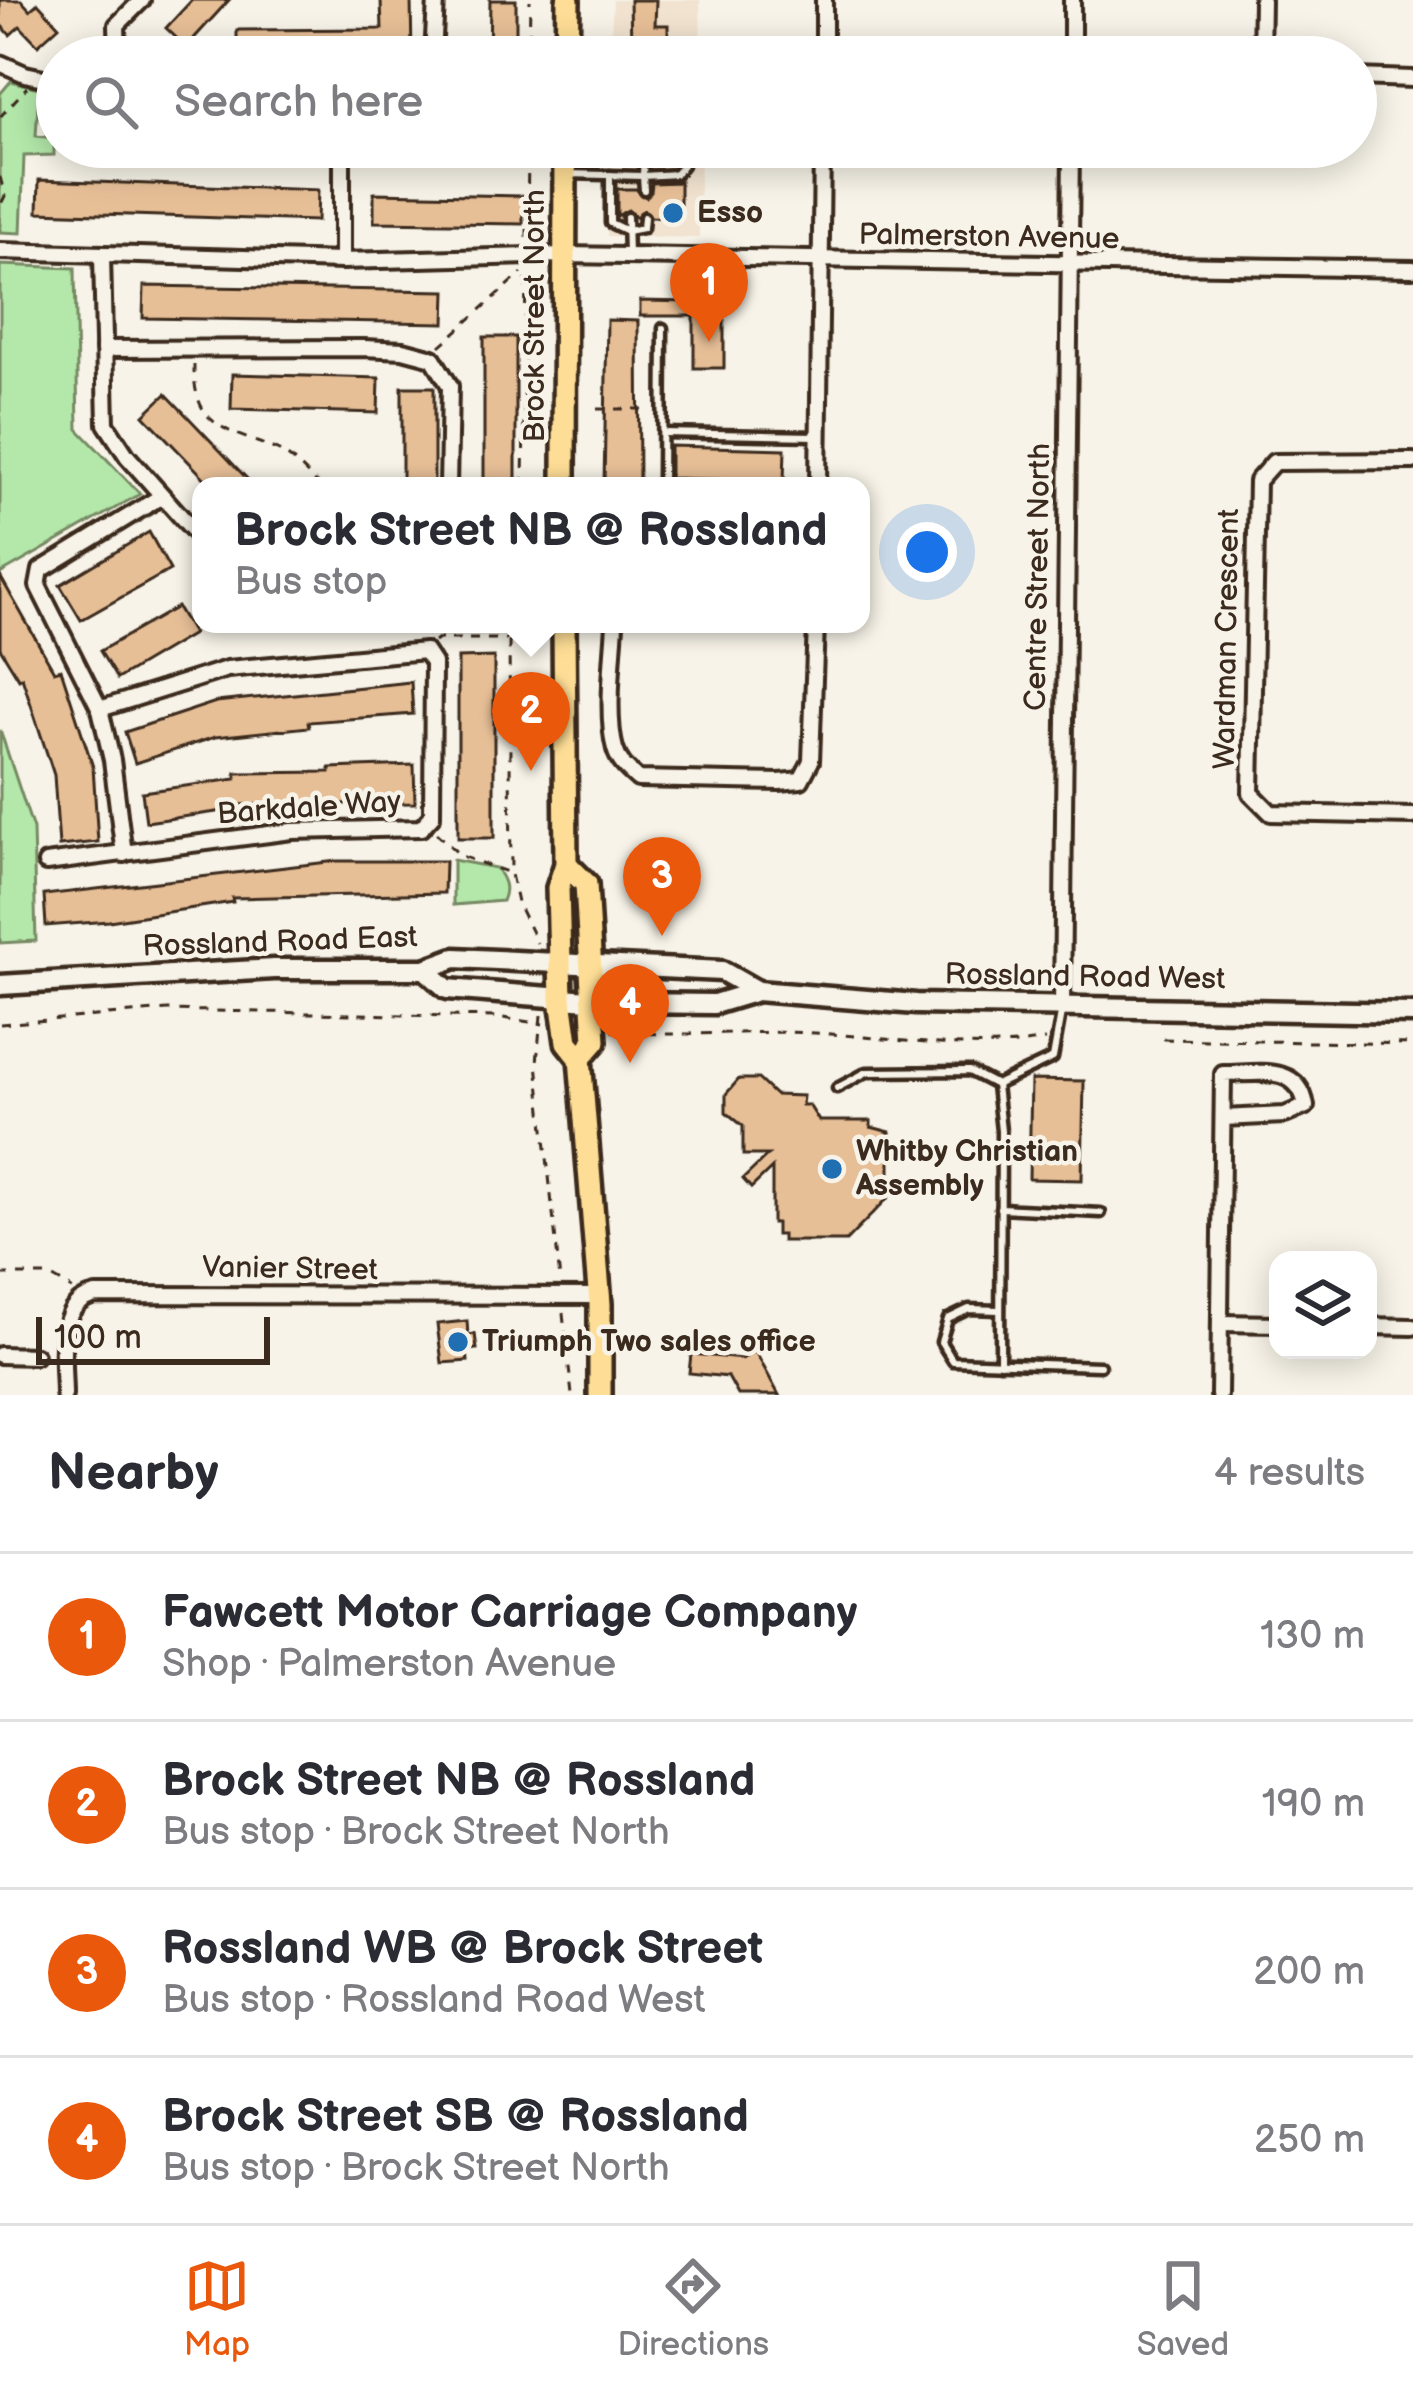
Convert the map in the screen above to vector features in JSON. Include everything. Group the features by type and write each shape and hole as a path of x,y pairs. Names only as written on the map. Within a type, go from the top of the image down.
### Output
{"main road":[{"path":"567,36 568,0"},
{"name":"Brock Street North","path":"564,477 565,168"},
{"path":"564,633 566,864 558,888 551,998 566,1028 567,1042 580,1058 599,1296 600,1395"},
{"path":"566,864 586,884 592,964 596,1029 593,1045 580,1058"},
{"name":"Rossland Road East","path":"0,985 274,969 424,969 455,958 592,964"},
{"name":"Rossland Road West","path":"592,964 722,971 757,991"},
{"path":"424,969 447,989 551,998"},
{"name":"Rossland Road West","path":"551,998 714,1004 757,991 916,1004 1413,1013"}],"street":[{"path":"117,36 117,25 142,0"},
{"path":"435,36 436,0"},
{"path":"824,0 824,36"},
{"path":"1072,0 1072,36"},
{"path":"1261,36 1262,0"},
{"path":"0,63 36,77"},
{"path":"1377,78 1413,79"},
{"path":"342,168 342,261"},
{"path":"818,477 822,168"},
{"name":"Centre Street North","path":"1062,1007 1071,168"},
{"name":"Palmerston Avenue","path":"0,251 526,264 565,255 1413,268"},
{"path":"103,256 106,424 127,457 192,529"},
{"path":"104,349 403,350 433,358 450,386 448,477"},
{"name":"Wardman Crescent","path":"1413,461 1274,462 1257,481 1251,793 1271,813 1413,816"},
{"path":"124,854 100,709 38,586 41,570 162,496"},
{"path":"615,633 614,749 623,766 638,779 779,782 801,780 811,760 816,633"},
{"path":"100,709 227,669 425,650"},
{"name":"Barkdale Way","path":"46,863 292,831 421,827 432,816 433,663 425,650"},
{"path":"1219,1395 1223,1074 1280,1073 1303,1089 1306,1106 1285,1115 1223,1118"},
{"name":"Vanier Street","path":"85,1297 599,1296"},
{"path":"64,1395 64,1330 68,1316 85,1297"},
{"path":"1221,1323 1269,1324"},
{"path":"1377,1326 1413,1327"},
{"path":"0,1355 35,1356"}],"lane":[{"path":"643,168 644,190"},
{"path":"565,174 643,176 676,174 681,168"},
{"path":"610,175 610,223 627,230 643,227 644,217"},
{"path":"628,176 628,189"},
{"path":"627,217 628,259"},
{"path":"662,477 663,328"},
{"path":"663,433 818,436"},
{"path":"996,1084 1053,1058 1062,1007"},
{"path":"837,1088 867,1072 969,1071 996,1084"},
{"path":"996,1084 1001,1131 1000,1363"},
{"path":"1000,1208 1102,1213"},
{"path":"999,1310 969,1309 948,1319 940,1342 953,1361 1100,1366"}],"path":[{"path":"529,36 530,0"},
{"path":"0,117 36,78"},
{"path":"523,477 528,168"},
{"path":"0,177 5,196 0,206"},
{"path":"433,358 443,341 526,264"},
{"path":"194,348 194,388 200,408 228,434 282,451 310,477"},
{"path":"597,409 662,409"},
{"path":"510,633 511,874 517,902 551,962"},
{"path":"425,650 439,639 509,639"},
{"path":"426,822 449,849 511,874"},
{"path":"473,871 476,861"},
{"path":"551,998 537,1063 572,1395"},
{"path":"0,1024 168,1010 496,1018 566,1028"},
{"path":"596,1029 667,1036 737,1030 819,1033 951,1045 1016,1045 1059,1037"},
{"path":"1163,1039 1413,1045"},
{"path":"0,1275 47,1275 85,1297"}],"shaded area":[{"path":"613,0 700,0 701,36 611,36"},
{"path":"609,168 700,168 699,238 607,236"}],"green space":[{"path":"11,81 36,87 36,156 24,156 21,233 0,232 0,94"},
{"path":"0,265 75,268 78,429 140,494 0,574"},
{"path":"0,730 33,829 36,941 0,943"},
{"path":"453,860 496,868 504,884 502,901 453,905"}],"building":[{"path":"0,0 21,0 30,10 38,3 59,26 48,36 36,36 36,43 20,26 10,35 0,24"},
{"path":"192,0 229,0 196,36 174,36 166,28"},
{"path":"381,0 411,0 412,36 237,36 237,30 382,29"},
{"path":"490,0 516,0 516,36 489,36"},
{"path":"630,0 656,0 655,25 668,25 668,36 631,36"},
{"path":"39,180 318,190 317,221 38,212"},
{"path":"680,182 680,218 651,217 644,210 636,217 628,210 617,216 617,189 636,189 646,197 652,183"},
{"path":"374,193 523,196 523,224 374,222"},
{"path":"144,286 446,291 445,323 143,318"},
{"path":"693,295 724,295 724,368 694,368 694,316 640,316 640,301 693,302"},
{"path":"607,320 638,321 639,477 604,477"},
{"path":"484,337 516,337 516,477 484,477"},
{"path":"232,374 379,378 378,413 231,409"},
{"path":"402,387 434,387 434,477 402,477"},
{"path":"166,394 245,477 203,477 144,415"},
{"path":"670,446 785,449 784,477 670,477"},
{"path":"149,532 170,570 81,620 60,585"},
{"path":"0,576 54,671 61,669 93,767 98,842 59,846 54,775 22,677 0,648"},
{"path":"177,607 193,634 117,679 100,651"},
{"path":"494,657 494,838 458,838 458,658"},
{"path":"411,682 413,714 308,722 309,727 215,737 135,763 125,732 216,702"},
{"path":"414,765 415,803 230,805 231,810 146,822 142,792 236,779 236,773"},
{"path":"337,861 445,861 444,893 232,898 233,902 109,921 46,926 44,895"},
{"name":"Whitby Christian Assembly","path":"739,1079 758,1079 775,1095 803,1096 802,1105 809,1105 819,1121 871,1121 871,1127 890,1132 890,1196 846,1241 782,1241 782,1235 776,1235 772,1168 751,1188 743,1179 768,1155 743,1155 743,1126 726,1112 726,1094"},
{"path":"1031,1080 1084,1081 1082,1180 1029,1179"},
{"name":"Triumph Two sales office","path":"467,1321 468,1335 475,1334 477,1349 467,1350 468,1361 442,1363 437,1324"},
{"path":"755,1351 779,1395 738,1395 728,1377 689,1373 691,1354 742,1359"}],"place":[{"name":"Esso","path":"673,213"},
{"name":"Fawcett Motor Carriage Company","path":"709,342"},
{"name":"Brock Street NB @ Rossland","path":"531,771"},
{"name":"Rossland WB @ Brock Street","path":"662,936"},
{"name":"Brock Street SB @ Rossland","path":"630,1063"},
{"name":"Whitby Christian Assembly","path":"832,1169"},
{"name":"Triumph Two sales office","path":"458,1342"}]}
